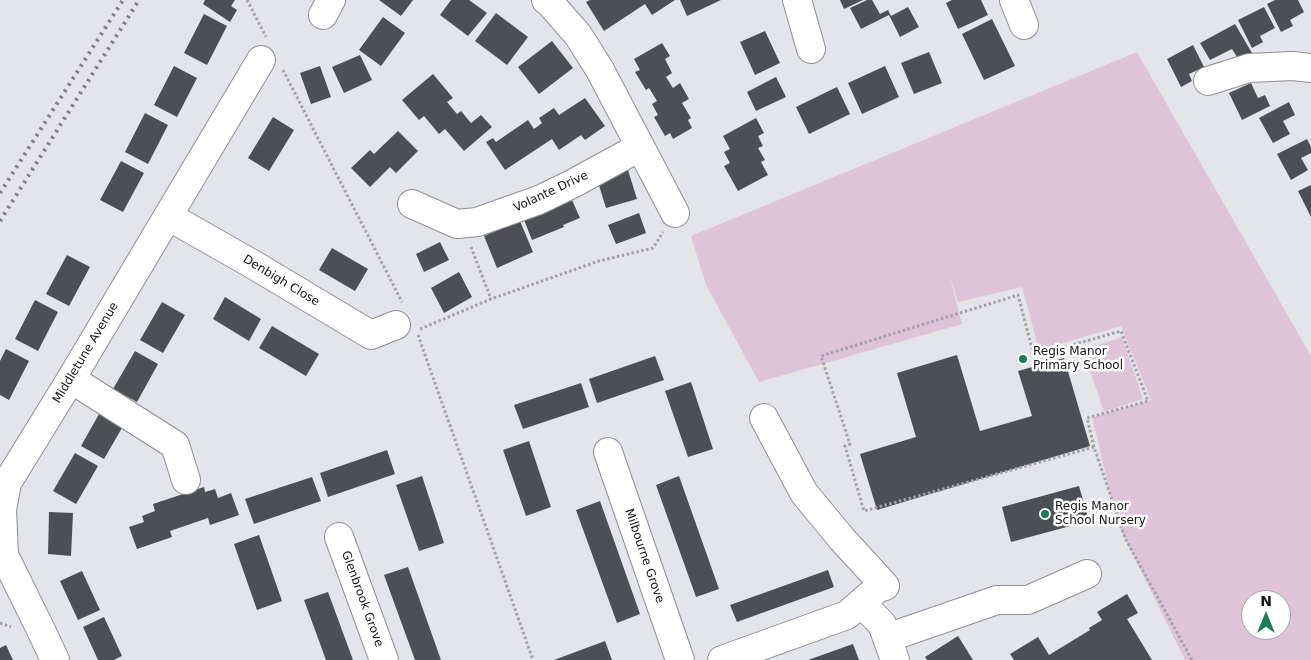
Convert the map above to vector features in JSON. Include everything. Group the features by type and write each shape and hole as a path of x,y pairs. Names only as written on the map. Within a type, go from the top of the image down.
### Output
{"street":[{"path":"546,0 578,35 600,70 675,214"},
{"path":"797,0 811,49"},
{"path":"1014,0 1024,25"},
{"name":"Middletune Avenue","path":"55,660 2,556 2,510 7,482 168,216 271,58"},
{"path":"1208,81 1249,68 1293,66 1311,68"},
{"name":"Volante Drive","path":"461,224 477,222 539,200 640,147"},
{"path":"412,204 461,224"},
{"name":"Denbigh Close","path":"168,216 371,335 400,315"},
{"path":"71,379 175,445 186,480"},
{"path":"722,660 854,609 878,588 885,586 842,539 804,493 764,418"},
{"name":"Milbourne Grove","path":"608,452 680,660"},
{"name":"Glenbrook Grove","path":"340,537 384,660"},
{"path":"854,609 882,624 891,649 997,600 1028,600 1087,574"}],"path":[{"path":"247,0 271,58 400,315"},
{"path":"533,660 417,331 491,299 599,261 653,248 675,214"},
{"path":"461,224 491,299"},
{"path":"1094,447 864,511 845,446 850,444 821,356 1018,294 1034,356 1121,331 1148,401 1087,418 1094,447 1125,538 1192,660"}],"shaded area":[{"name":"Regis Manor Primary School","path":"1137,52 1311,356 1311,660 1185,660 1117,522 1092,417 1151,400 1121,326 1039,350 1022,287 958,302 949,273 962,324 759,382 706,285 691,236"},
{"path":"1122,337 1143,399 1104,412 1083,350"}],"building":[{"path":"205,0 235,0 231,6 237,10 230,22 203,4"},
{"path":"379,0 413,0 401,16"},
{"path":"451,0 469,0 487,13 468,36 440,15"},
{"path":"590,0 675,0 652,15 645,4 604,31 586,2"},
{"path":"680,0 721,0 687,16"},
{"path":"840,0 863,0 844,9"},
{"path":"867,0 872,0 880,14 888,10 891,16 908,7 919,27 900,37 889,15 861,29 850,8"},
{"path":"952,0 981,0 988,15 958,29 946,3"},
{"path":"1275,0 1298,0 1304,12 1290,20 1293,26 1281,32 1267,4"},
{"path":"1264,7 1275,28 1260,36 1263,42 1252,48 1238,20"},
{"path":"496,13 528,37 507,65 475,41"},
{"path":"204,14 227,26 207,65 184,53"},
{"path":"383,17 405,33 381,66 359,50"},
{"path":"992,19 1015,66 984,80 962,34"},
{"path":"1235,24 1252,53 1239,60 1232,49 1210,60 1200,43"},
{"path":"765,31 780,63 755,75 740,42"},
{"path":"552,41 573,68 539,94 518,67"},
{"path":"662,43 670,56 665,59 672,73 666,77 673,88 680,83 689,99 682,103 691,118 688,120 692,128 673,139 670,133 665,136 654,117 658,115 652,104 657,101 649,88 646,90 635,72 640,70 634,59"},
{"path":"1193,45 1204,67 1189,74 1192,81 1181,87 1167,59"},
{"path":"929,52 942,83 914,94 901,63"},
{"path":"360,55 372,80 344,93 332,67"},
{"path":"174,66 197,78 177,117 154,105"},
{"path":"320,66 331,97 311,104 300,73"},
{"path":"885,66 899,97 862,114 848,83"},
{"path":"433,74 453,98 447,102 457,114 461,111 471,123 481,115 492,127 464,151 445,129 439,134 424,116 419,120 402,100"},
{"path":"776,77 786,97 756,111 747,92"},
{"path":"1251,83 1258,98 1265,95 1270,106 1242,120 1229,93"},
{"path":"837,87 850,114 809,134 796,107"},
{"path":"585,98 605,126 585,140 581,135 559,150 552,139 505,170 486,142 493,138 496,142 528,120 534,129 542,123 539,118 554,108 559,115"},
{"path":"1289,102 1295,115 1283,121 1290,134 1273,143 1259,118"},
{"path":"145,113 168,125 148,164 125,152"},
{"path":"273,117 294,130 269,171 248,158"},
{"path":"756,118 764,133 758,136 763,146 758,148 765,160 761,162 768,175 738,191 724,166 730,163 724,152 730,149 723,136"},
{"path":"398,131 418,151 396,173 390,167 370,187 351,168 370,150 374,154"},
{"path":"1307,139 1311,147 1311,153 1301,158 1308,170 1291,180 1277,154"},
{"path":"121,161 144,173 123,212 100,200"},
{"path":"628,170 637,199 606,208 597,179"},
{"path":"1311,185 1311,217 1298,191"},
{"path":"572,200 580,218 563,225 564,227 532,240 520,210 557,206"},
{"path":"639,213 646,233 616,244 608,225"},
{"path":"520,221 533,252 497,268 484,236"},
{"path":"440,242 449,260 424,272 416,254"},
{"path":"332,248 368,269 355,291 319,270"},
{"path":"67,255 90,267 69,306 46,294"},
{"path":"459,272 472,297 444,313 431,288"},
{"path":"225,297 261,319 249,341 213,319"},
{"path":"35,300 58,312 38,351 15,339"},
{"path":"162,302 185,315 163,353 140,340"},
{"path":"272,326 319,354 306,376 259,348"},
{"path":"6,349 29,361 9,400 0,395 0,361"},
{"path":"135,351 158,364 137,402 113,389"},
{"path":"957,355 980,431 1032,416 1018,371 1064,358 1090,446 877,510 860,454 916,437 897,373"},
{"path":"655,356 664,380 597,403 589,379"},
{"path":"691,382 713,449 688,457 665,391"},
{"path":"581,383 589,407 523,429 514,405"},
{"path":"103,407 126,421 104,459 81,446"},
{"path":"529,441 551,507 526,516 503,450"},
{"path":"387,450 395,474 328,497 320,473"},
{"path":"75,453 98,466 76,504 53,491"},
{"path":"422,476 444,543 419,551 396,485"},
{"path":"679,476 719,589 696,597 656,485"},
{"path":"312,477 321,501 254,524 245,499"},
{"name":"Regis Manor School Nursery","path":"1079,486 1089,521 1011,542 1002,507"},
{"path":"204,487 205,492 215,489 218,498 231,493 239,515 210,525 208,518 170,531 172,537 137,549 129,527 144,522 142,516 155,511 153,504"},
{"path":"600,501 640,614 617,623 576,510"},
{"path":"49,512 73,513 71,556 48,554"},
{"path":"259,535 282,601 257,610 234,544"},
{"path":"408,567 441,660 415,660 384,575"},
{"path":"828,570 834,587 737,622 730,605"},
{"path":"82,571 100,610 78,620 60,581"},
{"path":"328,592 353,660 326,660 304,600"},
{"path":"1127,594 1138,613 1127,619 1152,660 1014,660 1010,654 1038,637 1049,655 1090,630 1089,628 1102,620 1097,612"},
{"path":"104,617 122,656 114,660 98,660 83,627"},
{"path":"958,636 973,660 927,660 925,657"},
{"path":"605,641 612,660 554,660"},
{"path":"853,644 859,660 808,660"},
{"path":"6,645 13,660 0,660 0,648"}],"railway":[{"path":"0,193 123,0"},
{"path":"0,221 139,0"}],"place":[{"name":"Regis Manor Primary School","path":"1023,359"},
{"name":"Regis Manor School Nursery","path":"1045,514"}]}
